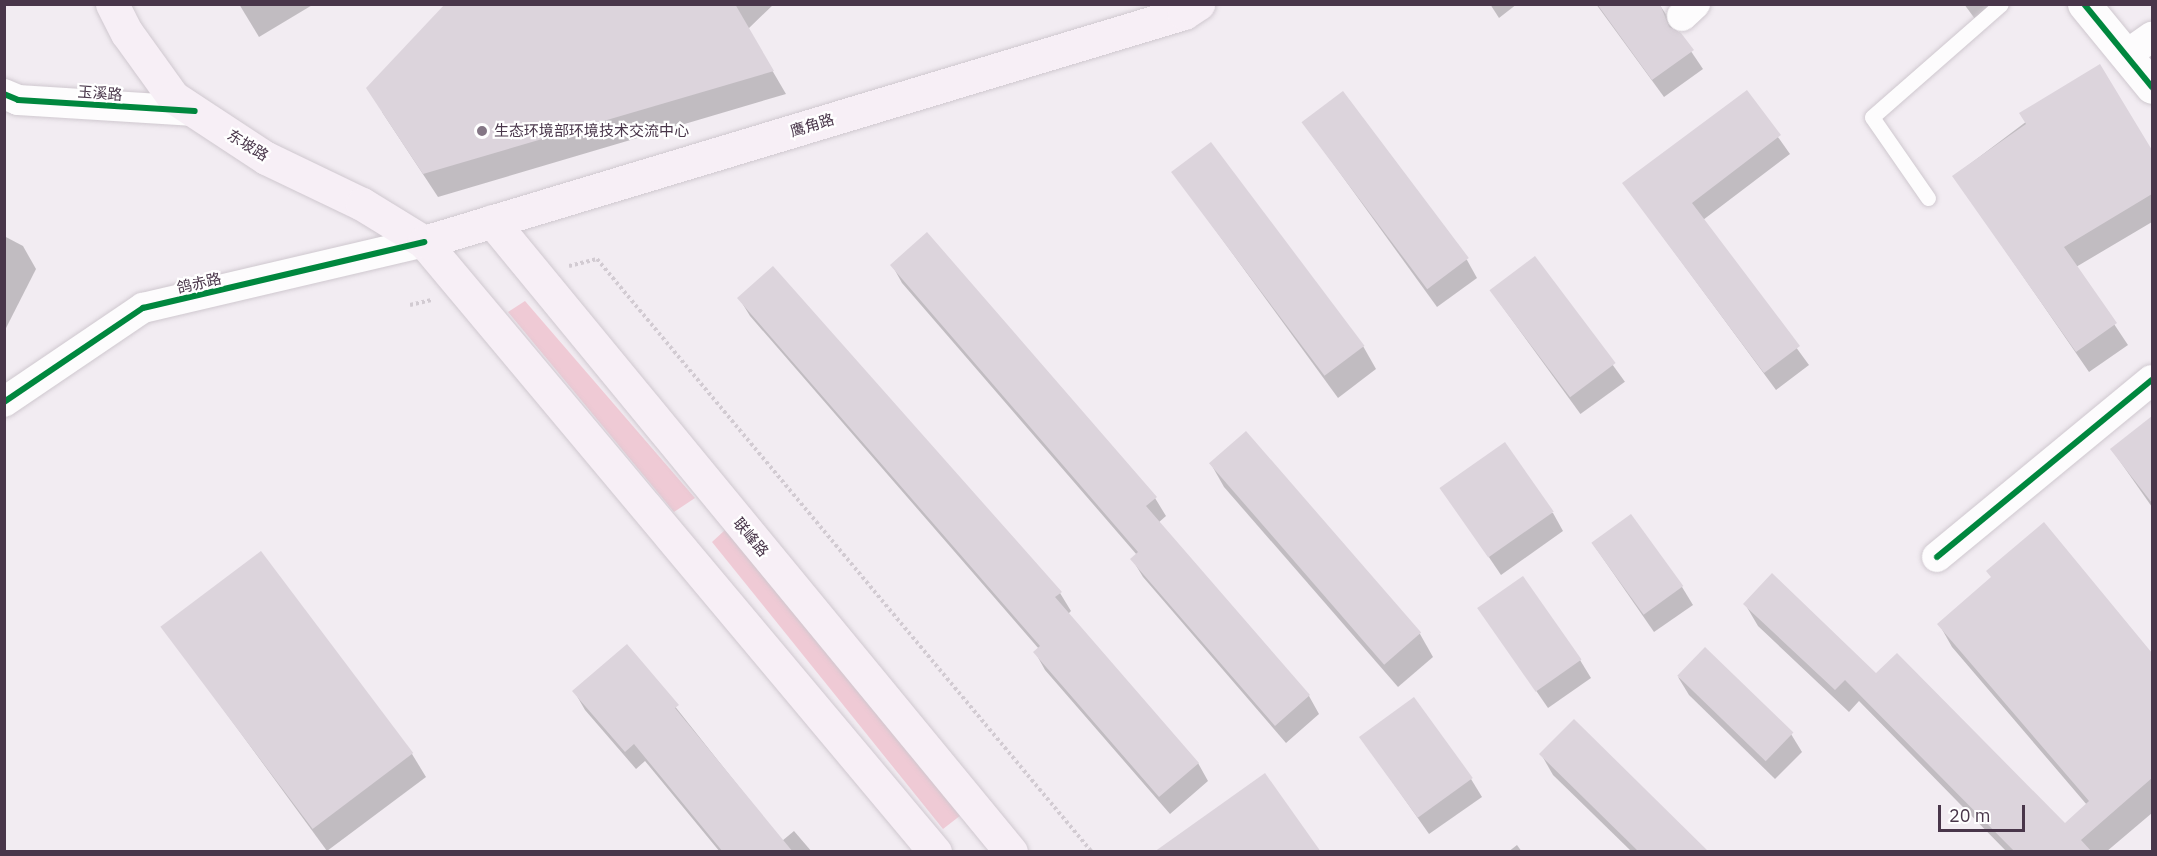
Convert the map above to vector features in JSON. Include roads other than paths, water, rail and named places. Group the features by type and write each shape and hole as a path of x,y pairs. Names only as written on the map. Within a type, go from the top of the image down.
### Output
{"main road":[{"name":"东坡路","path":"112,4 127,33 173,97 266,158 362,204 424,242"},
{"name":"鹰角路","path":"424,242 1184,13 1198,4"},
{"name":"联峰路","path":"492,222 1011,852"},
{"path":"424,242 935,852"}],"street":[{"path":"2084,4 2152,87"},
{"path":"2127,56 2152,37"},
{"name":"玉溪路","path":"4,93 18,100 195,111"},
{"name":"鸽赤路","path":"4,402 143,308 424,242"},
{"path":"1937,556 2152,380"}],"lane":[{"path":"1928,198 1872,117 2001,4"}],"place":[{"name":"生态环境部环境技术交流中心","path":"482,131"}]}
